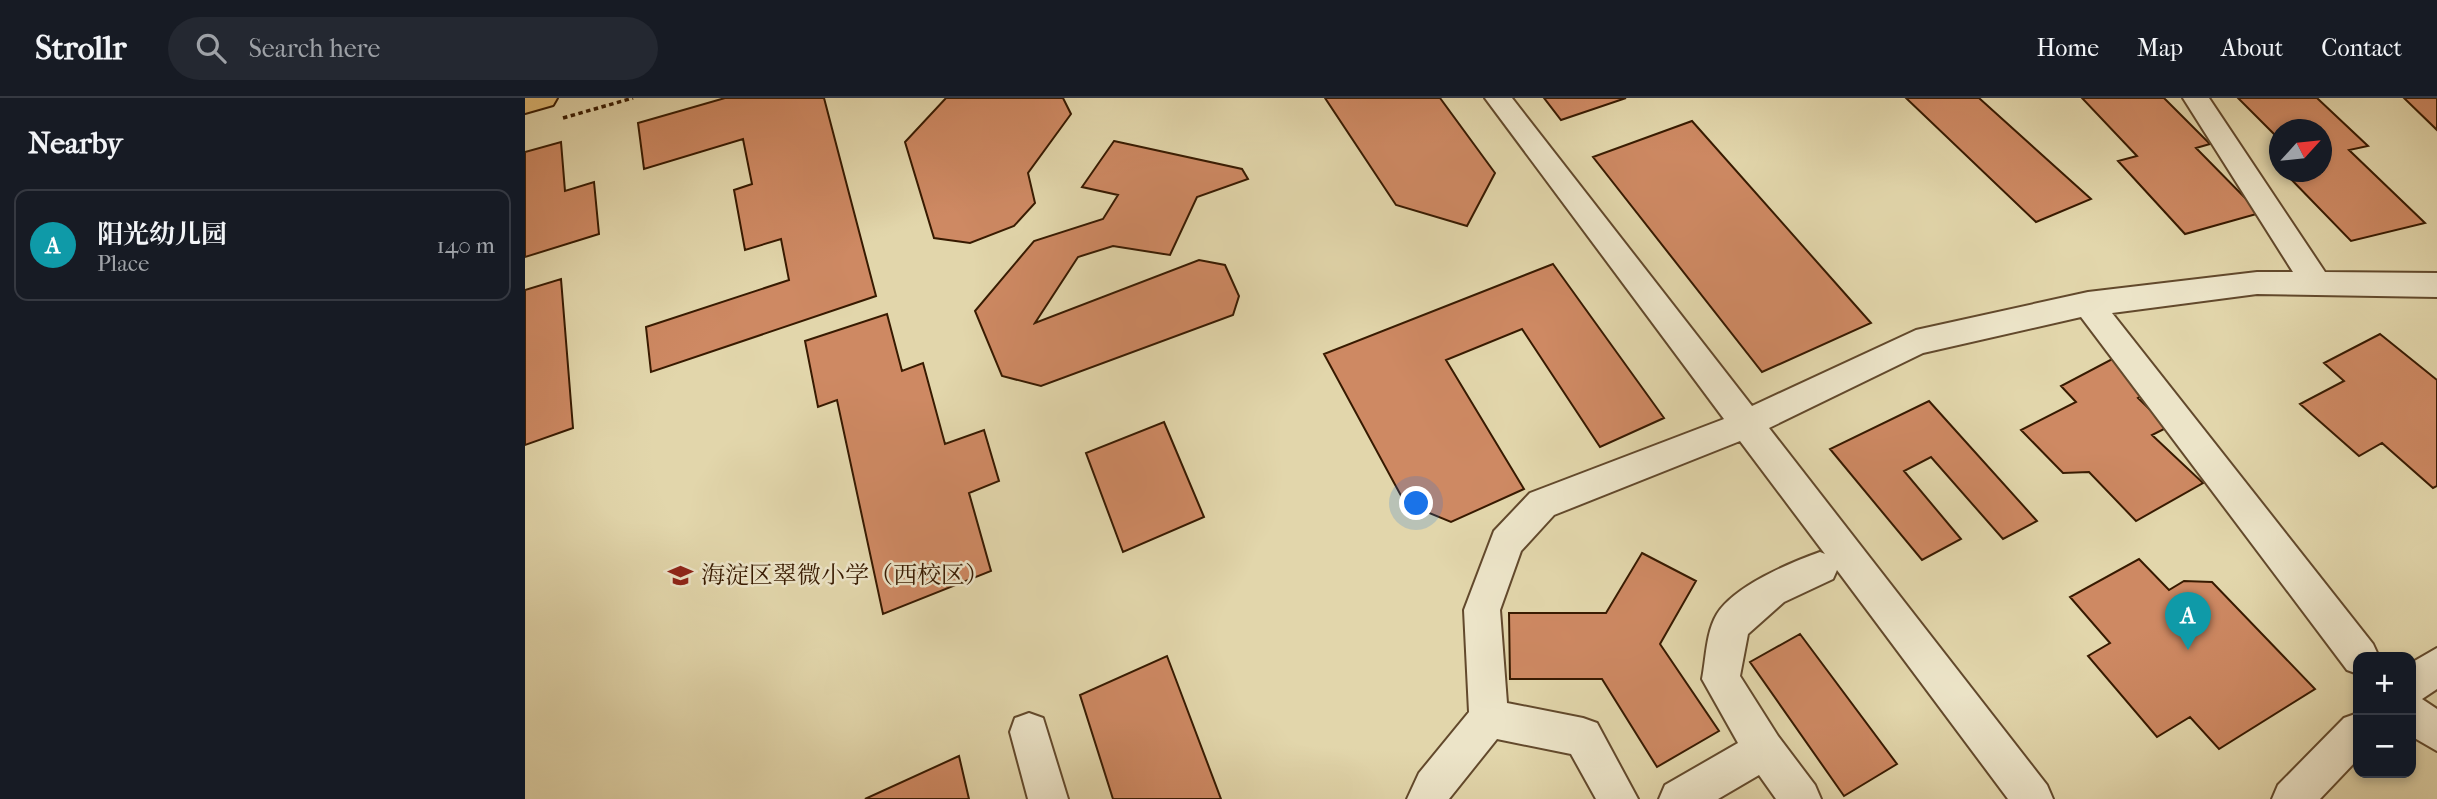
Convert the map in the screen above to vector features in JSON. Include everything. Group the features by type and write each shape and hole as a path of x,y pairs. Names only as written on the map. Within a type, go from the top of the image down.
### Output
{"main road":[{"path":"525,103 552,108"}],"street":[{"path":"1498,98 2033,799"},
{"path":"2196,98 2316,284"},
{"path":"1427,799 1433,787 1489,718 1482,610 1506,542 1542,504 1747,424 1916,342 2088,304 2257,283 2437,285"},
{"path":"2088,304 2356,652"},
{"path":"1801,799 1763,750 1721,679 1731,625 1771,590 1820,568"},
{"path":"2416,681 2437,666"},
{"path":"2414,715 2437,732"},
{"path":"1489,718 1583,737 1618,799"},
{"path":"1029,732 1048,799"},
{"path":"2292,799 2353,737"},
{"path":"1679,799 1763,750"}],"path":[{"path":"552,108 633,98"}],"building":[{"path":"725,98 824,98 876,296 651,372 646,327 789,280 781,239 745,250 734,190 752,184 743,139 644,169 638,123"},
{"path":"946,98 1063,98 1071,114 1028,173 1035,203 1014,226 970,243 934,238 905,142"},
{"path":"1325,98 1440,98 1495,173 1467,226 1396,205"},
{"path":"1544,98 1626,98 1561,120"},
{"path":"1906,98 1979,98 2091,199 2036,222"},
{"path":"2082,98 2164,98 2210,144 2196,148 2260,213 2185,234 2118,161 2137,156"},
{"path":"2238,98 2317,98 2368,146 2349,150 2425,223 2351,241 2294,182 2332,182 2332,119 2269,119 2269,129"},
{"path":"2404,98 2437,98 2437,130"},
{"path":"1692,121 1871,323 1762,372 1593,157"},
{"path":"1114,141 1242,169 1248,179 1197,197 1170,255 1113,246 1078,257 1035,323 1199,260 1225,265 1239,296 1233,315 1041,386 1002,376 975,311 1034,241 1103,219 1118,195 1082,187"},
{"path":"561,142 565,191 594,182 599,234 525,257 525,152"},
{"path":"1553,264 1664,418 1600,447 1522,329 1446,360 1524,489 1451,522 1405,503 1324,354"},
{"path":"561,279 573,428 525,445 525,290"},
{"path":"887,314 902,371 923,363 945,444 984,430 999,481 969,493 991,571 883,614 837,400 818,407 805,341"},
{"path":"2380,334 2437,380 2437,486 2433,488 2382,443 2359,456 2300,404 2344,381 2324,363"},
{"path":"2118,356 2153,390 2138,398 2168,427 2152,435 2203,483 2136,521 2089,472 2063,473 2021,430 2076,402 2061,386"},
{"path":"1929,401 2037,521 2003,539 1931,457 1904,471 1961,539 1922,560 1830,449"},
{"path":"1164,422 1204,517 1123,552 1086,453"},
{"path":"1642,553 1696,581 1660,644 1719,731 1657,767 1602,679 1510,679 1509,613 1606,613"},
{"path":"2139,559 2169,590 2184,581 2212,582 2315,689 2219,749 2190,717 2157,737 2088,656 2110,643 2070,597"},
{"path":"1800,634 1897,764 1844,796 1750,662"},
{"path":"1167,656 1221,799 1113,799 1080,695"},
{"path":"959,756 969,799 865,799"}],"place":[{"name":"海淀区翠微小学（西校区）","path":"681,575"},
{"name":"阳光幼儿园","path":"2188,650"}]}
